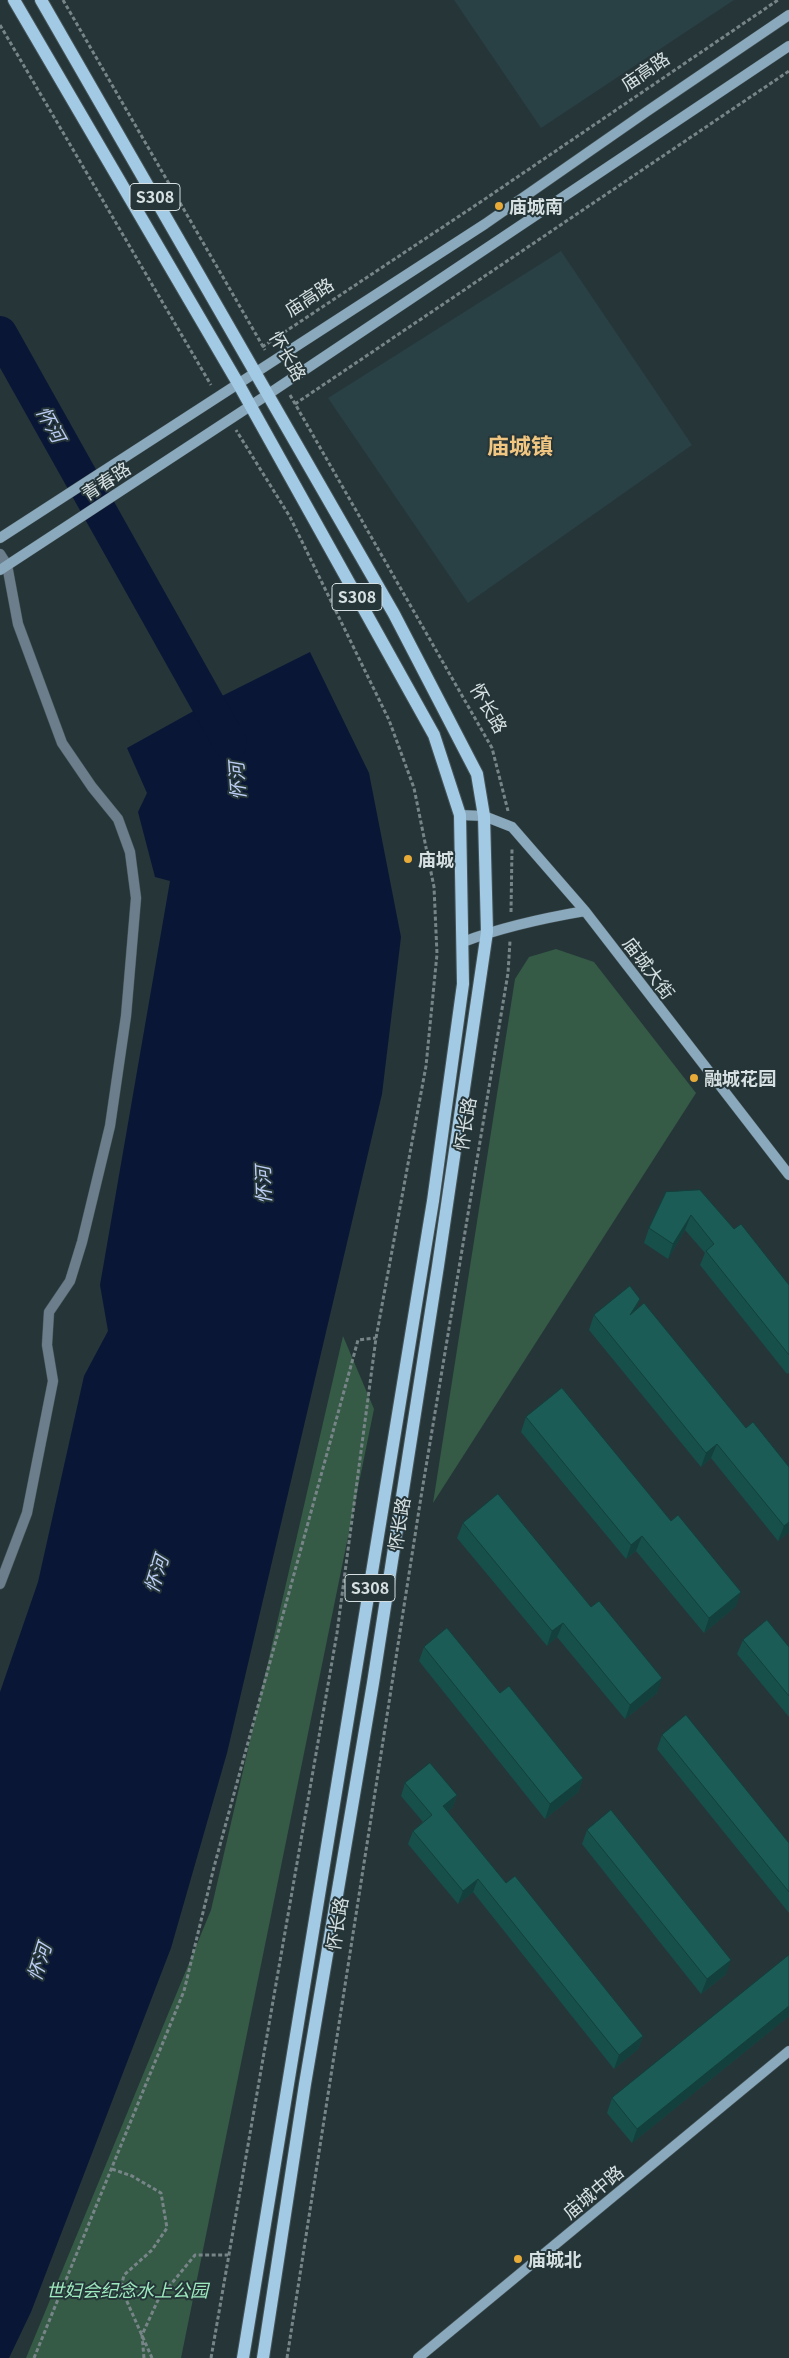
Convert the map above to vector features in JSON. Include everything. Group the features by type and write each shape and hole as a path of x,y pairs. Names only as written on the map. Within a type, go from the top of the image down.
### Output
{"main road":[{"name":"怀长路","path":"14,0 239,385 434,735 460,816 463,984 433,1201 243,2358"},
{"name":"怀长路","path":"41,0 394,614 477,774 484,816 487,932 373,1683 304,2084 263,2358"},
{"name":"庙高路","path":"218,398 485,224 789,15"},
{"path":"230,419 789,46"},
{"name":"青春路","path":"0,538 218,398"},
{"name":"青春路","path":"3,568 230,419"},
{"name":"庙城大街","path":"460,816 484,816 512,827 585,911 789,1175"},
{"path":"463,942 487,932 547,917 585,911"},
{"name":"庙城中路","path":"418,2358 789,2051"}],"street":[{"path":"0,554 18,624 62,743 92,787 118,819 130,852 136,898 126,1016 110,1126 82,1242 70,1281 49,1312 47,1345 54,1381 27,1513 0,1584"}],"path":[{"name":"怀长路","path":"63,0 272,363"},
{"name":"庙高路","path":"246,358 482,201 778,0"},
{"path":"0,25 218,398"},
{"path":"279,414 789,71"},
{"name":"怀长路","path":"285,383 295,404 492,748 512,827 511,927 508,973 421,1497 288,2358"},
{"path":"211,2358 338,1633 376,1338 426,1066 437,954 434,887 414,788 390,720 290,517 230,419"},
{"path":"34,2358 184,1991 214,1867 358,1340 376,1338"},
{"path":"111,2168 132,2176 161,2193 167,2228 152,2250 124,2275 122,2288 152,2358"},
{"path":"144,2358 142,2335 158,2300 195,2255 228,2255"}],"shaded area":[{"path":"454,0 734,0 541,128"},
{"path":"561,251 692,445 468,603 328,398"}],"green space":[{"path":"556,949 594,962 696,1093 433,1503 515,979 529,957"},
{"name":"世妇会纪念水上公园","path":"343,1336 374,1409 181,2358 26,2358 211,1910"}],"water":[{"path":"310,652 369,773 401,937 382,1094 227,1753 171,1948 31,2312 9,2358 0,2358 0,1692 38,1582 84,1376 108,1331 100,1285 170,881 155,877 138,812 147,793 127,748 208,703"}],"building":[{"path":"700,1190 734,1229 741,1224 789,1285 789,1355 706,1251 714,1244 691,1215 673,1244 649,1228 666,1192"},
{"path":"630,1286 640,1299 630,1315 644,1303 746,1428 753,1422 789,1467 789,1522 784,1526 717,1444 706,1453 594,1315"},
{"path":"562,1388 671,1521 678,1515 741,1592 709,1618 642,1536 631,1545 526,1417"},
{"path":"498,1494 591,1607 599,1601 662,1678 630,1705 563,1623 552,1631 463,1523"},
{"path":"767,1620 789,1647 789,1696 743,1640"},
{"path":"447,1628 500,1693 509,1686 583,1778 550,1804 424,1647"},
{"path":"686,1715 789,1843 789,1892 662,1735"},
{"path":"430,1763 457,1795 443,1806 506,1883 515,1876 643,2036 619,2055 478,1879 463,1891 413,1831 432,1815 405,1783"},
{"path":"611,1810 731,1960 707,1979 587,1830"},
{"path":"789,1955 789,2006 637,2129 612,2098"}],"waterway":[{"name":"怀河","path":"0,333 230,743"}],"place":[{"name":"庙城南","path":"499,206"},
{"name":"庙城","path":"408,859"},
{"name":"融城花园","path":"694,1078"},
{"name":"庙城北","path":"518,2259"}],"district":[{"name":"庙城镇","path":"520,446"}]}
